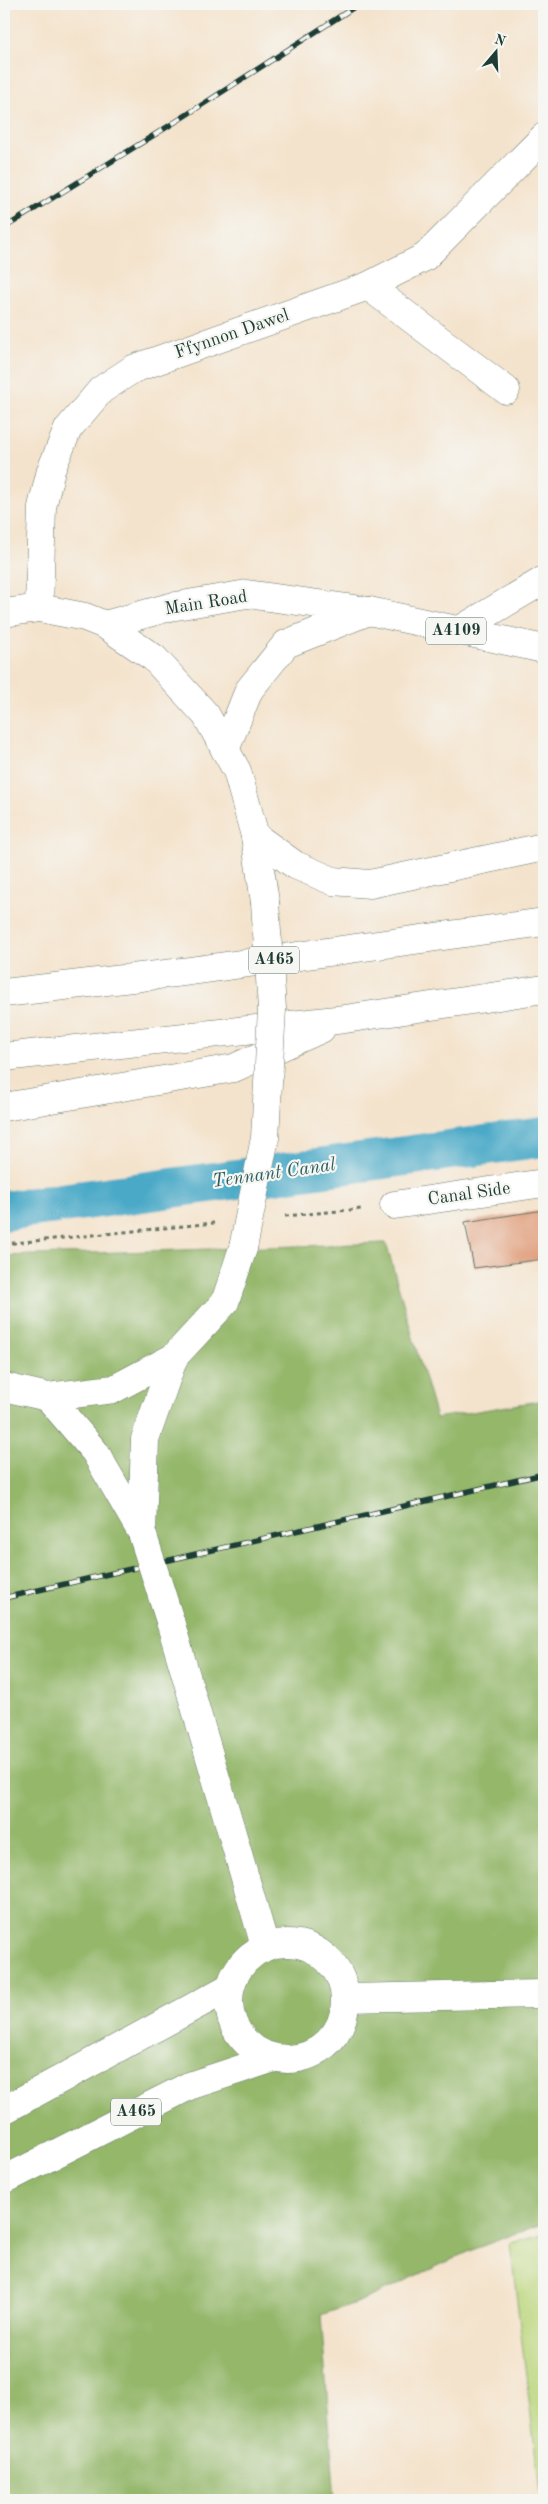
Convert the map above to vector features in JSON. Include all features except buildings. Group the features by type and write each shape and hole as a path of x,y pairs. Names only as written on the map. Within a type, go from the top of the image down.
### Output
{"main road":[{"name":"Ffynnon Dawel","path":"39,608 42,507 51,470 68,429 101,390 134,369 368,286 425,257 544,137"},
{"path":"368,286 506,390"},
{"path":"458,632 544,580"},
{"name":"Main Road","path":"104,625 170,607 247,594 369,611 458,632 544,649"},
{"path":"4,613 39,608 85,617 104,625 154,658 206,715 237,771 255,836 265,902 272,1009 264,1138 242,1248 225,1302 174,1357 114,1389 48,1397 4,1387"},
{"path":"225,750 250,690 286,644 369,611"},
{"path":"255,836 295,866 333,881 370,884 544,848"},
{"name":"A465","path":"4,993 183,972 544,922"},
{"path":"4,1057 345,1018 544,989"},
{"path":"4,1107 234,1068 345,1018"},
{"name":"Canal Side","path":"394,1205 544,1183"},
{"path":"142,1533 145,1439 174,1357"},
{"path":"48,1397 95,1452 142,1533 265,1946"},
{"path":"284,1942 302,1944 319,1951 333,1964 342,1980 346,1998 344,2016 337,2032 325,2046 310,2055 292,2060 274,2058 257,2051 243,2039 233,2024 229,2006 230,1987 237,1970 249,1956 265,1946 284,1942"},
{"path":"4,2110 230,1987"},
{"path":"346,1998 544,1994"},
{"name":"A465","path":"4,2180 189,2086 274,2058"}],"path":[{"path":"277,1217 394,1205"},
{"path":"4,1244 218,1223"}],"green space":[{"path":"386,1243 436,1418 544,1400 544,2223 477,2248 361,2301 321,2315 335,2500 4,2500 4,1256"},
{"path":"544,2235 544,2500 541,2500 510,2243"}],"waterway":[{"name":"Tennant Canal","path":"4,1211 544,1137"}],"railway":[{"path":"4,228 180,119 359,4"},
{"path":"4,1598 544,1474"}]}
